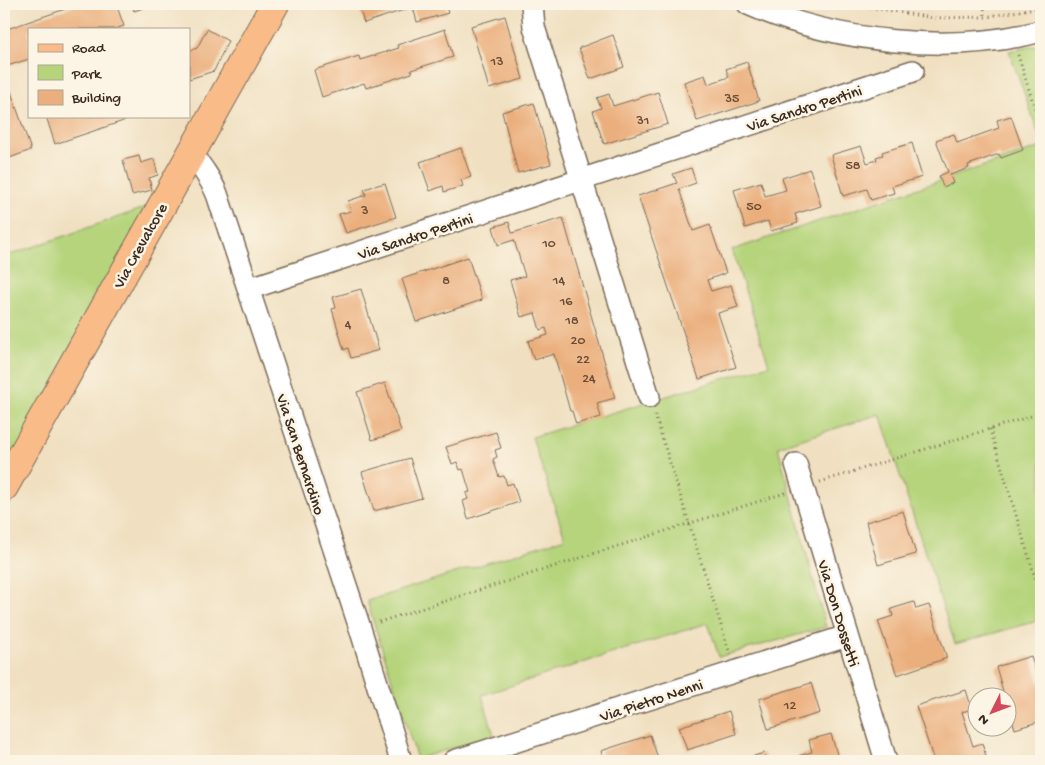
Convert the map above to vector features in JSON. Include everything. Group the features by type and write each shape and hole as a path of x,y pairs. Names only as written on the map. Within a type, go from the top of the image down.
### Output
{"main road":[{"name":"Via Crevalcore","path":"4,487 274,4"}],"street":[{"path":"532,4 534,27 649,396"},
{"path":"748,4 774,15 851,35 930,44 1013,38 1041,30"},
{"name":"Via Sandro Pertini","path":"248,289 913,71"},
{"name":"Via San Bernardino","path":"190,153 213,184 360,628 401,761"},
{"name":"Via Don Dossetti","path":"796,464 886,761"},
{"name":"Via Pietro Nenni","path":"454,761 508,753 736,672 847,636"}],"path":[{"path":"851,4 932,18 985,16 1041,7"},
{"path":"984,4 985,16"},
{"path":"1013,38 1041,128"},
{"path":"649,396 736,672"},
{"path":"360,628 1041,413"},
{"path":"990,429 1041,597"}],"green space":[{"path":"1041,45 1041,140 1009,51"},
{"path":"1041,147 1041,620 955,644 880,414 778,447 826,627 719,657 708,623 482,695 494,735 417,759 367,601 565,538 532,437 769,365 732,250"},
{"path":"173,198 46,438 4,514 4,257"}],"building":[{"path":"80,4 116,4 124,26 118,28 28,28 28,59 4,67 4,30"},
{"path":"132,4 155,4 134,11"},
{"path":"358,4 445,4 448,13 417,22 413,7 364,23"},
{"path":"505,16 523,79 489,89 471,26"},
{"path":"207,29 228,41 214,71 190,79 190,51 197,48"},
{"path":"445,29 453,57 411,70 412,73 366,88 364,83 322,97 314,70 359,56 360,60 399,48 397,45"},
{"path":"613,35 624,67 590,79 579,48"},
{"path":"747,62 759,101 697,121 684,82 705,75 708,84 729,77 726,69"},
{"path":"10,89 31,150 4,160 4,91"},
{"path":"658,92 668,124 604,144 593,111 601,108 597,98 609,94 613,106"},
{"path":"534,103 551,164 518,173 502,112"},
{"path":"1011,116 1023,150 1001,158 999,154 968,165 969,168 950,175 953,183 943,187 939,176 948,172 936,140 954,134 957,143 999,128 997,120"},
{"path":"47,118 132,118 55,144"},
{"path":"912,143 922,177 892,186 894,193 871,200 867,189 843,196 831,155 861,146 867,163 877,160 876,157 883,155 882,152"},
{"path":"461,148 471,177 461,180 463,186 444,192 443,186 430,191 420,162"},
{"path":"139,156 141,163 154,159 158,175 149,178 152,190 132,195 123,160"},
{"path":"691,168 696,183 679,189 693,231 710,225 726,273 707,280 711,291 731,285 738,307 718,313 736,367 699,379 638,196 677,183 673,174"},
{"path":"810,169 821,206 795,214 798,223 771,231 768,221 745,228 734,190 761,182 765,196 786,190 782,178"},
{"path":"385,183 396,217 346,233 339,214 351,211 348,201 366,195 364,189"},
{"path":"563,218 615,398 597,403 601,417 576,424 572,411 570,411 554,354 534,360 528,341 548,335 546,328 540,330 535,313 521,317 510,280 525,276 514,240 498,245 493,227 509,222 512,233"},
{"path":"468,257 482,300 416,322 402,279"},
{"path":"361,289 379,350 351,358 348,348 344,350 332,309 336,308 333,297"},
{"path":"385,383 401,431 372,440 357,392"},
{"path":"496,432 501,448 495,450 497,457 493,459 499,477 504,476 507,485 513,483 519,502 468,519 463,501 468,499 466,493 470,492 463,469 460,470 457,462 452,464 446,447"},
{"path":"410,458 422,498 374,511 362,472"},
{"path":"903,511 916,554 878,565 866,522"},
{"path":"914,602 916,609 929,605 947,658 897,675 878,621 893,616 891,609"},
{"path":"1031,656 1041,688 1041,721 1018,728 1018,688 1002,688 996,667"},
{"path":"811,683 820,713 768,729 759,699"},
{"path":"966,690 968,710 962,712 968,731 968,738 970,738 973,746 982,743 987,760 934,761 916,706"},
{"path":"729,711 736,734 687,750 679,727"},
{"path":"831,734 839,761 799,761 798,756 812,752 809,740"},
{"path":"650,735 658,758 647,761 604,761 601,751"},
{"path":"764,753 766,761 737,761"}]}
